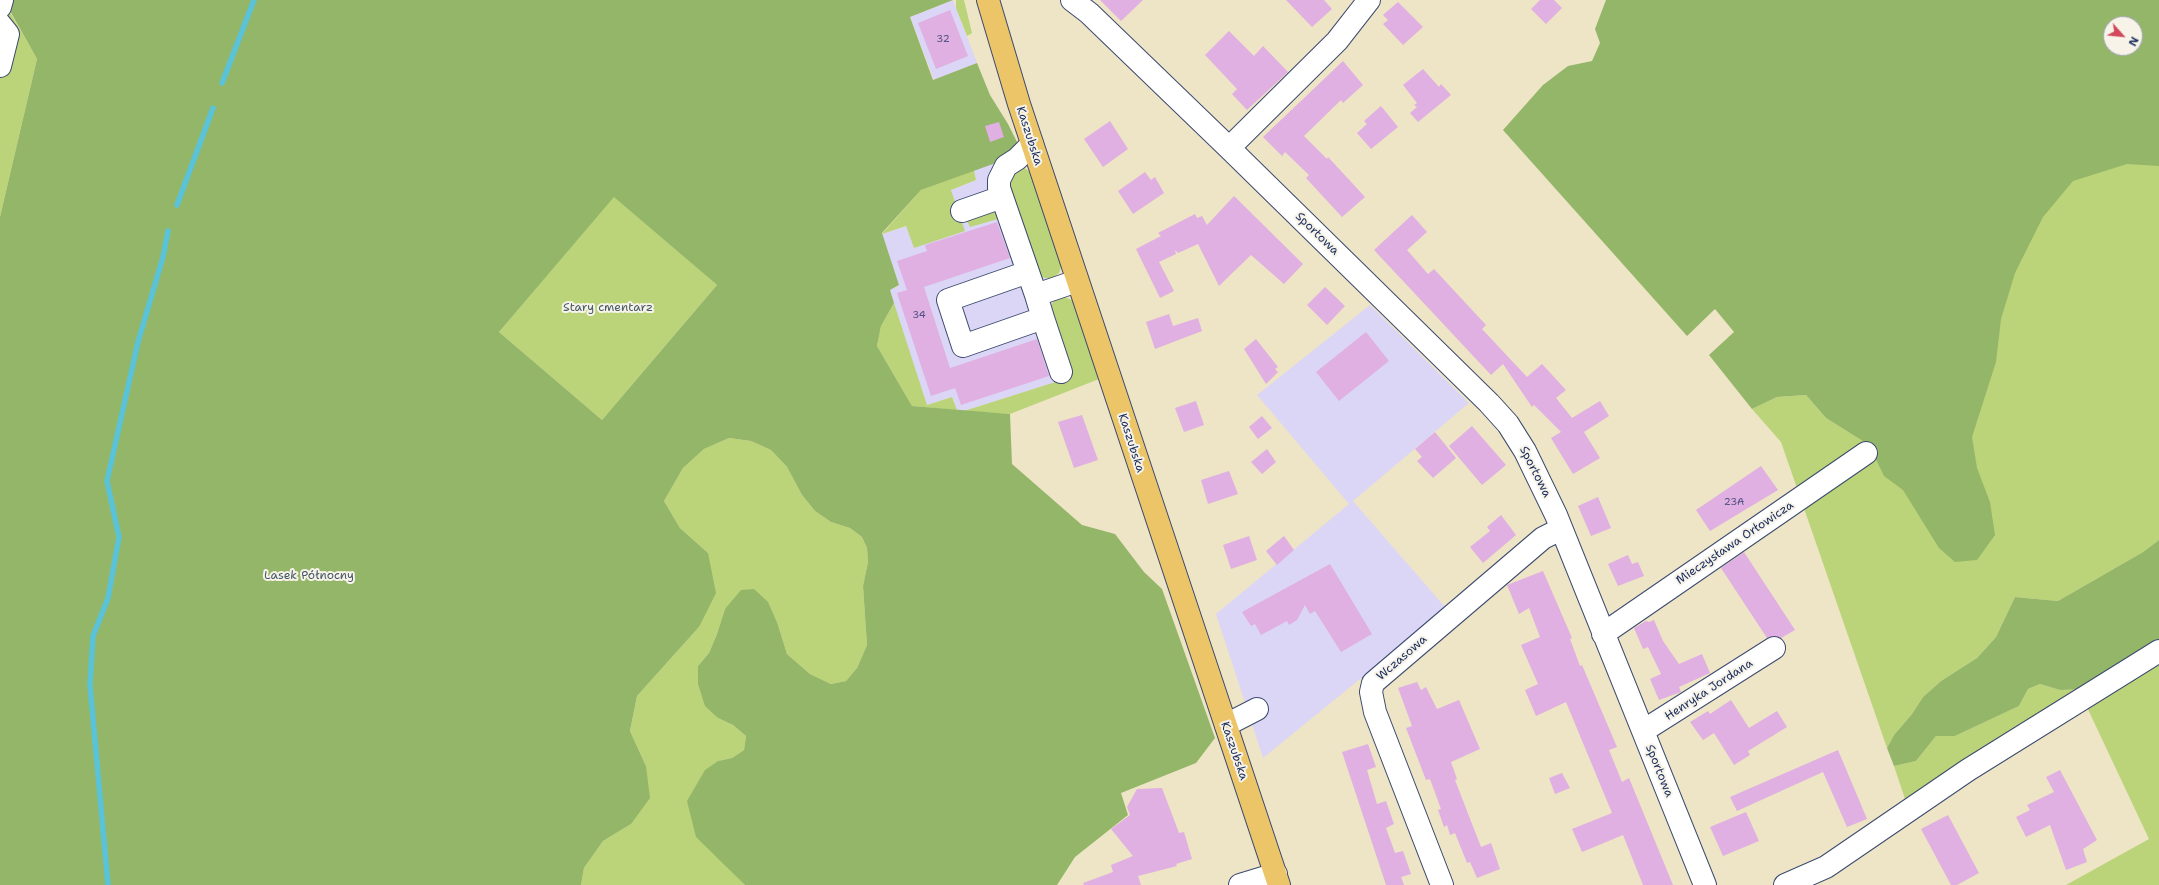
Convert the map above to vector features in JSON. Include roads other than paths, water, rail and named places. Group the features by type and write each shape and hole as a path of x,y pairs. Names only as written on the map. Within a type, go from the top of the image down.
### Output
{"main road":[{"name":"Kaszubska","path":"988,0 1032,144 1077,281 1277,879"}],"street":[{"path":"0,7 2,0"},
{"name":"Sportowa","path":"1072,0 1089,13 1229,148 1489,403 1508,424 1525,451 1561,529 1705,885"},
{"path":"1229,148 1337,41 1369,0"},
{"path":"0,24 8,34 0,66"},
{"path":"1032,144 1003,169 999,180 1002,196 1061,372"},
{"path":"962,211 1002,196"},
{"path":"1028,272 948,300 950,307 963,346 1043,318"},
{"path":"1036,295 1077,281"},
{"name":"Mieczysława Orłowicza","path":"1603,634 1866,453"},
{"name":"Wczasowa","path":"1442,885 1375,712 1370,692 1373,683 1543,538 1561,529"},
{"name":"Henryka Jordana","path":"1643,731 1774,648"},
{"path":"1785,885 1826,867 1968,770 2159,651"},
{"path":"1226,725 1257,709"},
{"path":"1240,885 1277,879"}],"waterway":[{"path":"222,83 254,0"},
{"path":"177,205 213,108"},
{"path":"108,885 90,685 93,636 108,598 119,537 107,481 138,342 163,257 168,231"}],"park label":[{"name":"Stary cmentarz","path":"608,308"},
{"name":"Lasek Północny","path":"309,576"}]}
